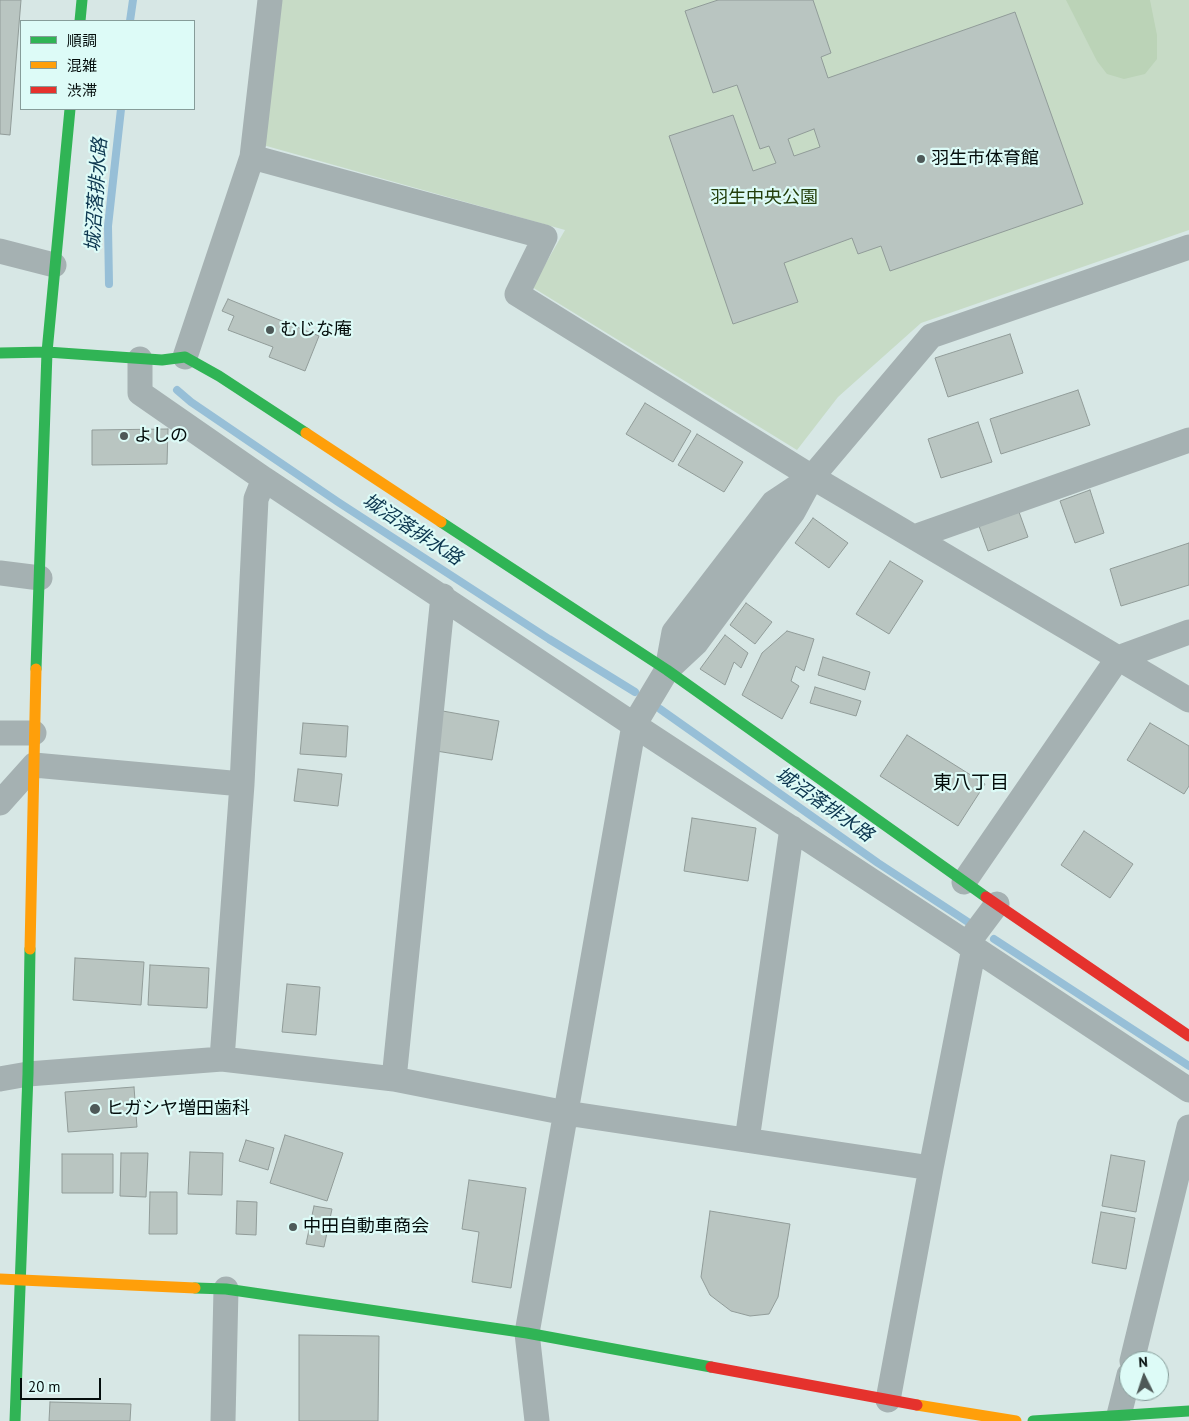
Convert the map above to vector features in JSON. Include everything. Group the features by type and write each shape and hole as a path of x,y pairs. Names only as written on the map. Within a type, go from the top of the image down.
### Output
{"street":[{"path":"80,20 82,0"},
{"path":"185,356 252,157 270,0"},
{"path":"15,1421 28,1074 34,733 47,352 70,110"},
{"path":"252,157 545,237 517,294 812,476 1189,700"},
{"path":"537,1421 527,1333 634,725 668,670 674,632 773,503 812,476 931,336 1189,247"},
{"path":"0,252 54,265"},
{"path":"0,353 47,352 162,360 185,356 668,670 964,882 1189,1036"},
{"path":"140,359 140,394 264,479 443,596 634,725 1189,1090"},
{"path":"914,537 1189,440"},
{"path":"222,1059 242,784 256,499 264,479"},
{"path":"0,573 40,578"},
{"path":"394,1079 443,596"},
{"path":"964,882 1118,658 1189,632"},
{"path":"0,733 34,733"},
{"path":"34,765 242,784"},
{"path":"0,803 34,765"},
{"path":"747,1140 792,828"},
{"path":"888,1400 971,946 996,904"},
{"path":"0,1079 28,1074 222,1059 394,1079 566,1112 931,1168"},
{"path":"1134,1351 1189,1127"},
{"path":"0,1278 226,1289 527,1333 888,1400 1016,1421"},
{"path":"223,1421 226,1289"},
{"path":"1119,1415 1122,1401"},
{"path":"1033,1421 1189,1410"}],"green space":[{"name":"羽生中央公園","path":"280,0 1189,0 1189,230 921,323 838,397 797,450 532,287 565,230 263,145"},
{"path":"1066,0 1150,0 1157,35 1157,59 1145,74 1124,79 1107,74 1097,61"}],"building":[{"path":"0,0 21,0 10,135 0,134"},
{"name":"羽生市体育館","path":"718,0 813,0 831,53 821,57 828,78 1015,12 1083,204 890,271 881,246 858,254 852,238 784,263 798,302 733,324 669,136 733,115 753,171 776,163 769,146 760,149 737,85 713,93 685,11","holes":["814,129 820,147 794,156 788,139"]},
{"path":"228,299 319,336 305,371 269,357 273,347 228,330 234,316 222,311"},
{"path":"1010,334 1023,373 948,397 935,358"},
{"path":"1078,390 1090,425 1001,454 990,419"},
{"path":"645,403 691,431 673,462 626,434"},
{"path":"978,422 992,462 941,478 928,439"},
{"path":"168,429 167,464 92,465 92,430"},
{"path":"697,434 743,462 724,492 678,465"},
{"path":"1090,490 1104,533 1075,543 1060,501"},
{"path":"1019,512 1028,537 988,551 979,526"},
{"path":"813,518 848,543 829,568 795,543"},
{"path":"1189,543 1189,585 1121,606 1110,569"},
{"path":"890,561 923,581 889,634 856,614"},
{"path":"746,603 772,622 755,644 730,625"},
{"path":"787,631 814,639 804,671 796,666 791,681 799,686 782,719 742,695 762,653"},
{"path":"725,635 748,653 741,668 734,662 725,685 700,669"},
{"path":"823,657 870,672 865,690 818,675"},
{"path":"815,687 861,701 856,716 810,703"},
{"path":"437,710 499,721 492,760 430,750"},
{"path":"303,723 348,726 346,757 300,754"},
{"path":"1150,723 1189,746 1189,786 1184,794 1127,760"},
{"path":"907,735 985,784 958,826 880,776"},
{"path":"298,769 342,774 338,806 294,801"},
{"path":"692,818 756,828 748,881 684,871"},
{"path":"1084,831 1133,864 1110,898 1061,865"},
{"path":"75,958 144,962 141,1005 73,1000"},
{"path":"150,965 209,968 207,1008 148,1005"},
{"path":"287,984 320,987 316,1035 282,1032"},
{"path":"134,1087 137,1127 68,1132 65,1092"},
{"path":"285,1135 343,1153 327,1201 270,1183"},
{"path":"246,1140 274,1148 268,1170 239,1161"},
{"path":"190,1152 223,1153 222,1195 188,1194"},
{"path":"121,1153 148,1153 146,1197 120,1196"},
{"path":"62,1154 113,1154 113,1193 62,1193"},
{"path":"1111,1155 1145,1161 1136,1212 1102,1206"},
{"path":"469,1180 526,1188 511,1288 472,1282 479,1232 462,1229"},
{"path":"150,1192 177,1192 177,1234 149,1234"},
{"path":"237,1201 257,1202 256,1235 236,1234"},
{"path":"314,1206 332,1209 324,1247 306,1244"},
{"path":"710,1211 790,1224 778,1297 769,1314 750,1316 731,1311 710,1295 701,1277"},
{"path":"1101,1212 1135,1218 1126,1269 1092,1263"},
{"path":"299,1335 379,1336 378,1421 299,1421"},
{"path":"50,1402 131,1404 130,1421 49,1421"}],"waterway":[{"name":"城沼落排水路","path":"130,20 133,0"},
{"name":"城沼落排水路","path":"109,284 108,226 121,110"},
{"name":"城沼落排水路","path":"177,390 191,402 338,502 549,639 635,692"},
{"name":"城沼落排水路","path":"660,709 878,863 971,924"},
{"name":"城沼落排水路","path":"994,939 1189,1066"}],"traffic: fast":[{"path":"80,20 82,0"},
{"path":"36,669 47,352 70,110"},
{"path":"0,353 47,352 162,360 185,357 219,376 306,433"},
{"path":"441,522 667,670 986,897"},
{"path":"15,1421 28,1074 30,949"},
{"path":"195,1288 226,1289 527,1333 711,1367"},
{"path":"1033,1421 1189,1411"}],"traffic: slow":[{"path":"306,433 441,522"},
{"path":"30,949 36,669"},
{"path":"0,1279 195,1288"},
{"path":"917,1405 1016,1421"}],"traffic: jam":[{"path":"986,897 1189,1036"},
{"path":"711,1367 917,1405"}],"place":[{"name":"羽生市体育館","path":"921,159"},
{"name":"むじな庵","path":"270,330"},
{"name":"よしの","path":"124,436"},
{"name":"ヒガシヤ増田歯科","path":"95,1109"},
{"name":"中田自動車商会","path":"293,1227"}],"district":[{"name":"東八丁目","path":"971,784"}]}
